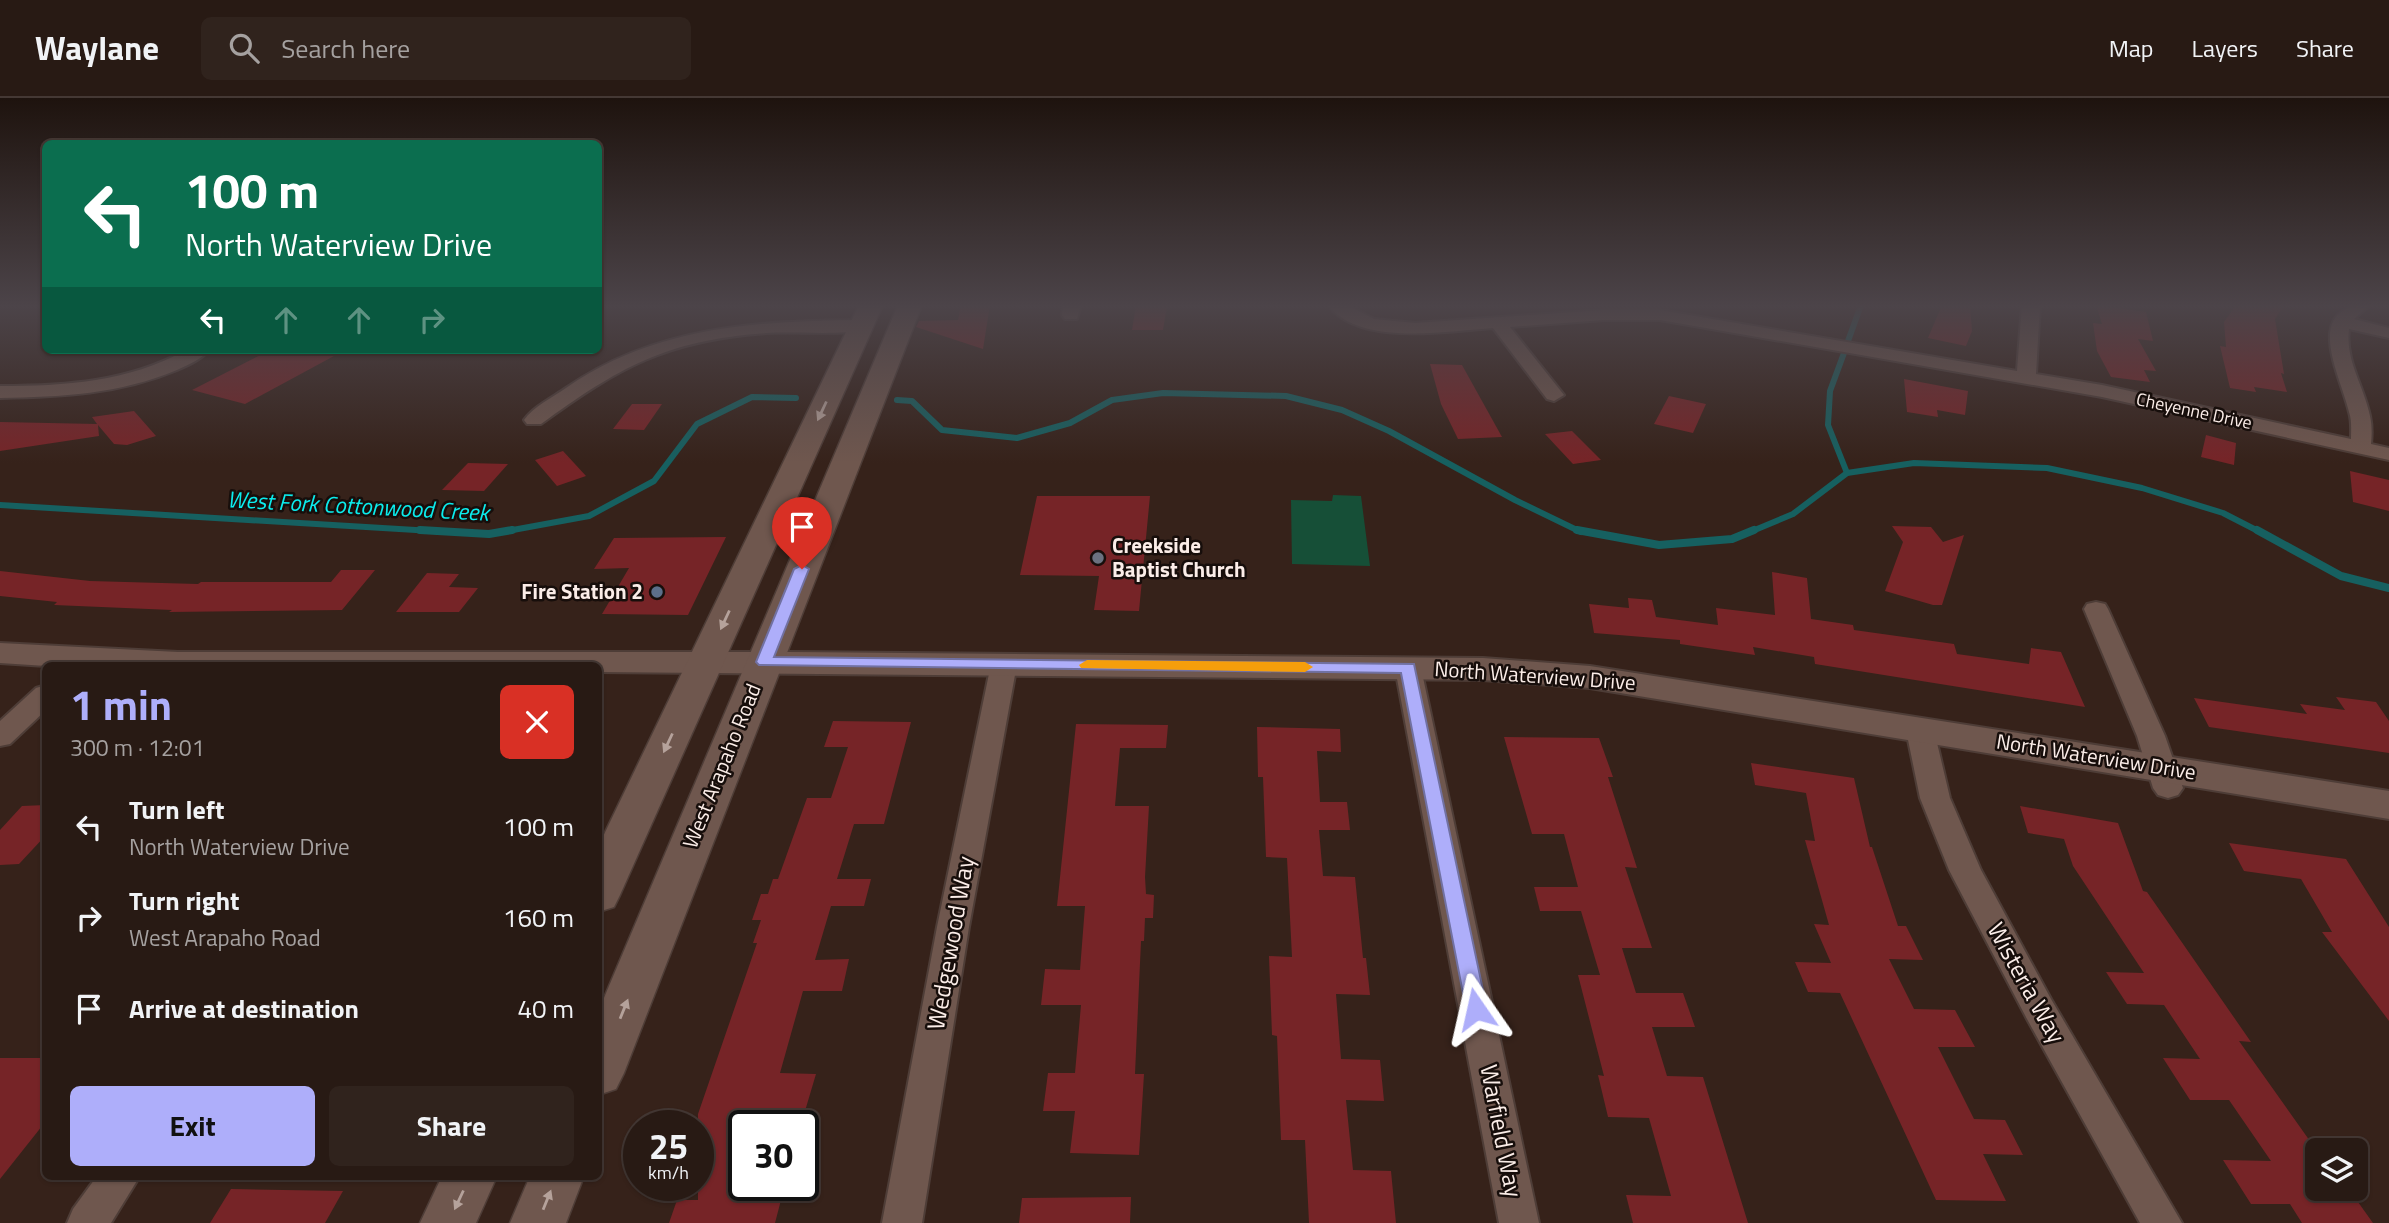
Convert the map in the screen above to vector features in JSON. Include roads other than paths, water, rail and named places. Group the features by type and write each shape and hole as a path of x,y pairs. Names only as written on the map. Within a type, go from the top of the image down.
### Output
{"main road":[{"path":"602,886 846,358"},
{"path":"870,403 867,375 874,358"},
{"name":"West Arapaho Road","path":"602,1063 889,358"},
{"path":"448,1223 468,1180"},
{"path":"538,1223 555,1180"}],"street":[{"path":"0,392 57,392 108,386 152,374 188,358"},
{"path":"534,420 611,367 636,358"},
{"path":"1525,358 1554,395"},
{"name":"Cheyenne Drive","path":"1918,358 2102,391 2389,454"},
{"path":"2026,379 2028,358"},
{"path":"2342,358 2349,387 2360,414 2361,447"},
{"path":"2096,609 2166,778"},
{"name":"North Waterview Drive","path":"0,653 79,662 178,662"},
{"name":"North Waterview Drive","path":"602,668 1410,678 1624,700 1922,739 2166,778 2389,805"},
{"name":"North Waterview Drive","path":"602,681 701,671"},
{"path":"0,674 42,677"},
{"name":"Wedgewood Way","path":"902,1223 953,927 1002,674"},
{"name":"Warfield Way","path":"1410,678 1519,1223"},
{"path":"0,737 42,698"},
{"name":"Wisteria Way","path":"1922,739 1935,798 1965,870 2039,1009 2162,1223"},
{"name":"North Waterview Drive","path":"2166,778 2389,825"},
{"path":"88,1223 117,1180"}],"waterway":[{"path":"1842,358 1830,391 1828,425 1847,473"},
{"name":"West Fork Cottonwood Creek","path":"897,400 912,401 942,430 1017,438 1070,423 1112,400 1163,393 1286,396 1342,410 1389,431 1515,500 1581,532"},
{"name":"West Fork Cottonwood Creek","path":"502,532 589,516 654,481 697,424 752,397 796,398"},
{"name":"West Fork Cottonwood Creek","path":"1847,473 1914,463 2047,468 2142,488 2223,513 2260,532"},
{"name":"West Fork Cottonwood Creek","path":"1750,532 1793,514 1847,473"},
{"name":"West Fork Cottonwood Creek","path":"0,505 449,532"},
{"name":"West Fork Cottonwood Creek","path":"420,530 489,534 512,530"},
{"name":"West Fork Cottonwood Creek","path":"1577,530 1659,545 1732,539 1754,530"},
{"name":"West Fork Cottonwood Creek","path":"2257,530 2341,576 2389,588"}],"place":[{"name":"Creekside Baptist Church","path":"1098,558"},
{"name":"Fire Station 2","path":"657,592"}]}
